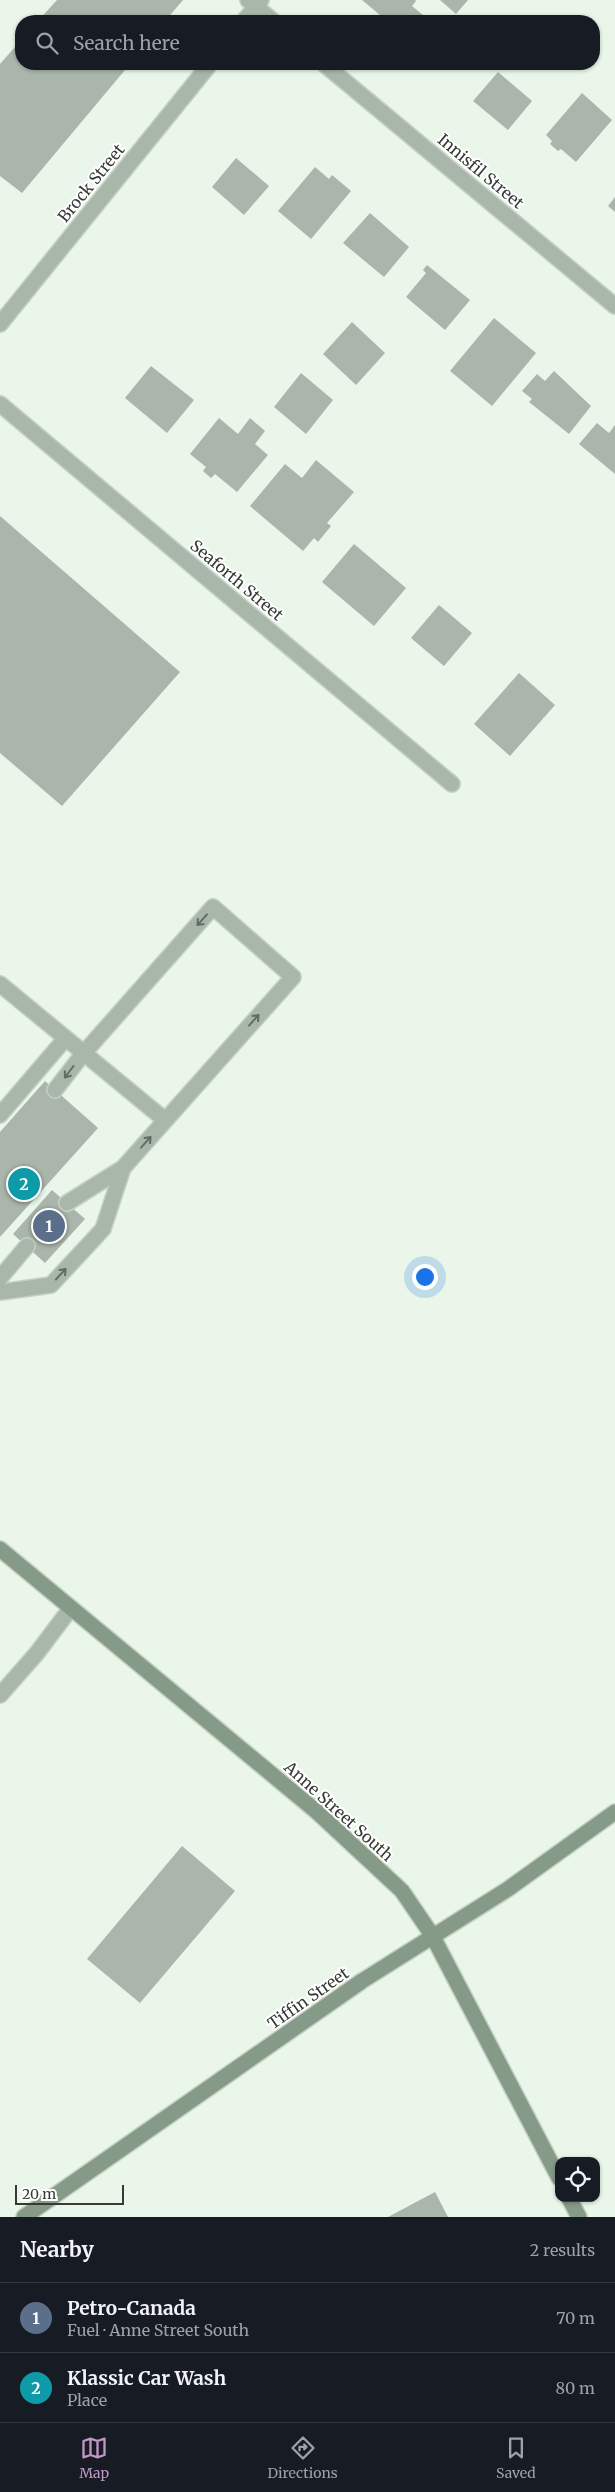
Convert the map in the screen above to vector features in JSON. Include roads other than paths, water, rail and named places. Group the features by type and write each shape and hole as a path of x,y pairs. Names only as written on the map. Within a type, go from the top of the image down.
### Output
{"street":[{"path":"247,15 255,2 267,15"},
{"name":"Brock Street","path":"0,324 205,70"},
{"name":"Innisfil Street","path":"331,70 615,306"},
{"name":"Seaforth Street","path":"0,404 452,784"},
{"path":"55,1090 83,1054 213,907 292,977 123,1168 67,1203"},
{"path":"0,984 165,1120"},
{"path":"0,1115 65,1039"},
{"path":"0,1292 51,1285 103,1229 123,1168"},
{"path":"0,1278 27,1246"},
{"name":"Anne Street South","path":"0,1549 316,1811 402,1891 432,1935 555,2170"},
{"path":"0,1695 37,1653 72,1608"},
{"name":"Tiffin Street","path":"24,2217 362,1981 432,1935 508,1889 615,1812"},
{"path":"571,2202 579,2217"}],"place":[{"name":"Klassic Car Wash","path":"24,1184"},
{"name":"Petro-Canada","path":"49,1226"}]}
